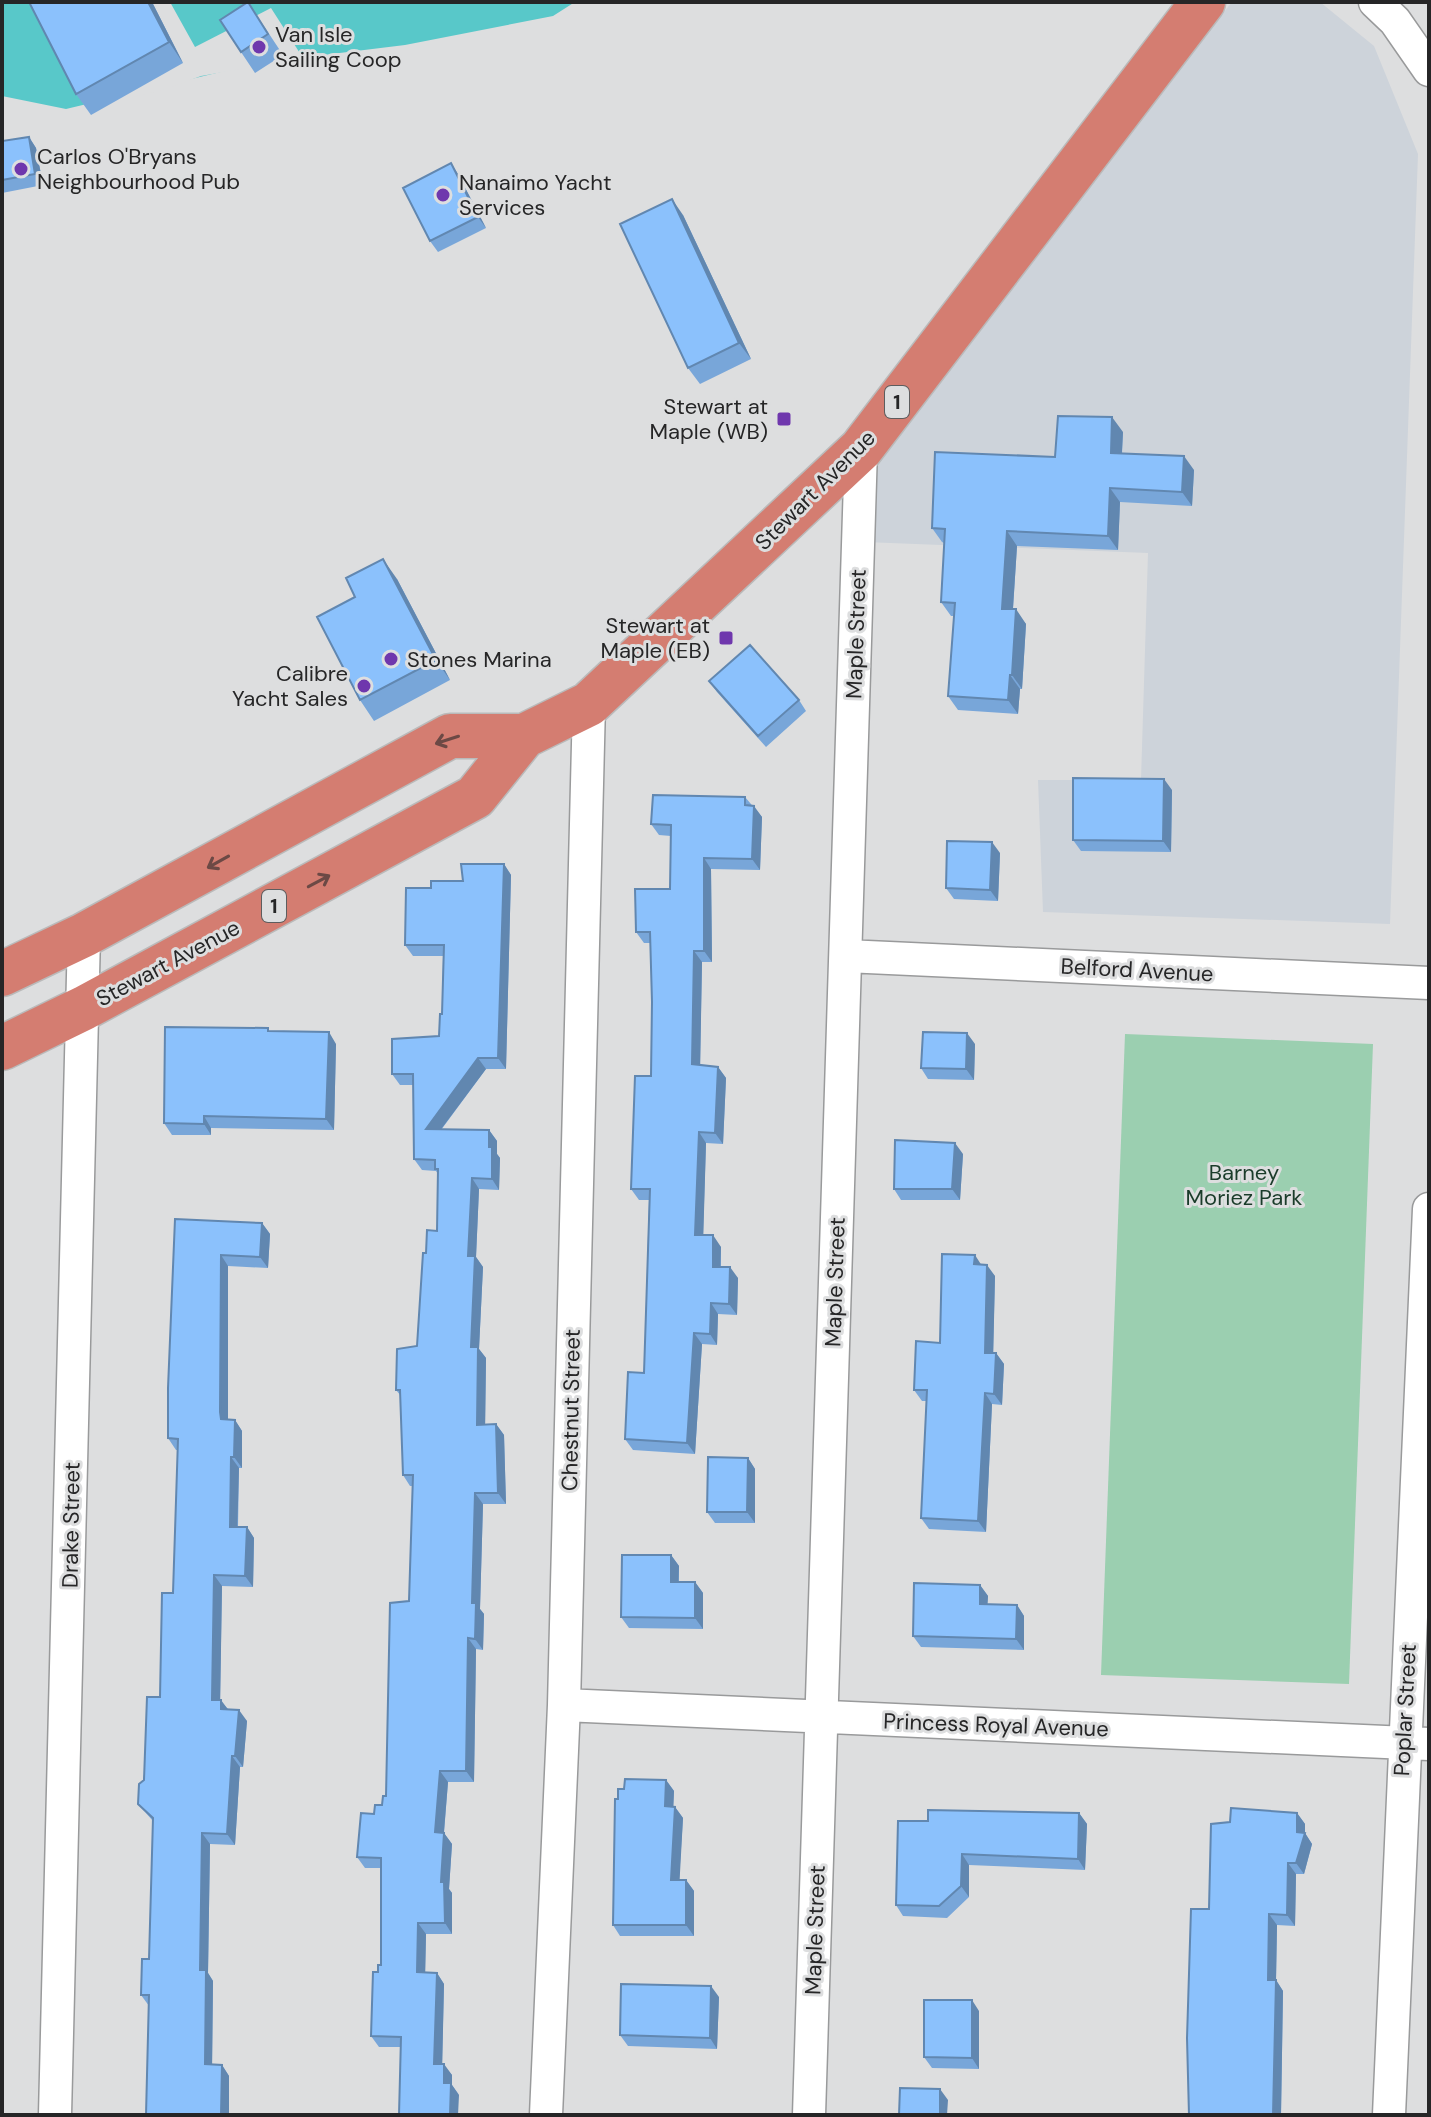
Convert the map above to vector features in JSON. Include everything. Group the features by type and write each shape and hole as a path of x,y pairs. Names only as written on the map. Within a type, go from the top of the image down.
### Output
{"highway":[{"name":"Stewart Avenue","path":"2,1048 84,1008 475,797 524,736 589,704 861,449 1203,2"},
{"name":"Stewart Avenue","path":"2,974 84,935 450,736 524,736"}],"street":[{"path":"1375,2 1395,21 1429,70"},
{"name":"Maple Street","path":"809,2115 861,449"},
{"name":"Chestnut Street","path":"546,2115 564,1705 589,704"},
{"name":"Drake Street","path":"55,2115 84,935"},
{"name":"Belford Avenue","path":"846,956 1429,983"},
{"name":"Poplar Street","path":"1389,2115 1416,1743 1429,1209"},
{"name":"Princess Royal Avenue","path":"564,1705 1416,1743"}],"shaded area":[{"path":"1232,2 1320,2 1374,46 1418,154 1390,924 1043,912 1038,780 1141,780 1148,553 865,542 868,454"}],"green space":[{"name":"Barney Moriez Park","path":"1125,1034 1373,1044 1349,1684 1101,1675"}],"water":[{"path":"2,2 575,2 553,16 405,45 258,63 66,109 2,96"}],"pier":[{"path":"33,2 170,2 195,47 271,8 303,58 201,76 166,89 87,108"}],"building":[{"path":"29,2 148,2 169,42 76,94"},
{"path":"248,2 268,34 241,52 220,20"},
{"path":"29,137 35,174 2,180 2,141"},
{"path":"451,163 478,217 430,241 403,188"},
{"path":"672,199 739,343 688,368 620,224"},
{"path":"1058,416 1112,417 1111,453 1184,456 1182,492 1110,488 1108,536 1007,531 1002,609 1016,609 1008,700 948,696 955,603 941,602 945,529 932,528 935,452 1055,457"},
{"name":"Stones Marina","path":"383,559 436,660 360,700 317,617 355,597 346,578"},
{"path":"750,645 799,700 758,736 709,681"},
{"path":"1073,778 1164,779 1163,841 1073,840"},
{"path":"653,795 745,797 745,805 754,806 752,859 704,858 704,951 694,951 692,1064 718,1067 715,1133 699,1132 695,1235 713,1235 713,1267 730,1267 729,1304 711,1303 710,1334 694,1333 687,1443 625,1439 628,1372 644,1373 650,1189 631,1189 635,1076 651,1076 652,1002 650,932 636,932 635,889 670,889 671,825 651,824"},
{"path":"947,841 992,842 990,890 946,888"},
{"path":"461,864 504,864 498,1058 478,1058 426,1129 489,1130 492,1179 472,1178 468,1256 475,1256 471,1347 478,1347 477,1425 496,1424 498,1493 475,1493 472,1603 476,1603 475,1639 468,1638 466,1771 440,1771 435,1832 444,1833 441,1882 444,1882 445,1923 418,1923 417,1972 437,1973 434,2064 444,2064 444,2083 451,2083 450,2115 399,2115 401,2037 371,2036 373,1972 378,1972 378,1965 381,1965 381,1858 357,1857 361,1813 374,1814 375,1805 382,1805 383,1796 386,1796 390,1603 409,1601 413,1475 403,1475 400,1390 396,1390 397,1349 417,1346 427,1230 437,1231 438,1169 435,1169 435,1160 414,1159 413,1074 392,1074 392,1039 439,1036 444,945 405,945 406,888 431,888 431,881 463,881"},
{"path":"165,1027 329,1032 326,1119 204,1116 204,1124 164,1123"},
{"path":"923,1032 967,1033 966,1069 921,1068"},
{"path":"895,1140 955,1143 952,1189 894,1189"},
{"path":"175,1219 262,1223 260,1257 221,1255 220,1412 221,1419 235,1420 230,1527 247,1527 245,1576 214,1575 212,1700 221,1700 221,1709 239,1710 235,1756 232,1756 227,1834 202,1833 200,1970 206,1970 205,2064 222,2065 221,2115 146,2115 149,1995 141,1995 142,1959 149,1959 153,1818 138,1804 139,1784 144,1780 147,1697 160,1697 162,1593 173,1593 178,1439 168,1438 168,1388"},
{"path":"942,1254 975,1255 974,1264 987,1265 985,1353 996,1353 994,1394 985,1393 978,1521 921,1518 927,1390 914,1390 916,1341 940,1343"},
{"path":"708,1457 748,1458 747,1512 707,1512"},
{"path":"622,1555 671,1555 671,1582 695,1582 695,1618 621,1617"},
{"path":"914,1583 980,1585 980,1604 1017,1605 1016,1639 913,1636"},
{"path":"625,1779 666,1780 665,1806 675,1807 671,1880 686,1880 686,1925 613,1925 615,1799 618,1799 618,1789 624,1789"},
{"path":"1231,1808 1297,1813 1297,1832 1305,1833 1296,1863 1288,1863 1287,1915 1269,1914 1268,1980 1276,1980 1273,2115 1189,2115 1187,2038 1191,1909 1209,1909 1211,1824 1230,1822"},
{"path":"928,1810 1079,1813 1078,1859 962,1854 961,1886 939,1906 896,1905 898,1821 928,1821"},
{"path":"621,1984 711,1986 710,2038 620,2035"},
{"path":"924,2000 972,2000 972,2058 924,2057"},
{"path":"900,2088 940,2089 940,2115 899,2115"}],"place":[{"name":"Van Isle Sailing Coop","path":"259,47"},
{"name":"Carlos O'Bryans Neighbourhood Pub","path":"21,169"},
{"name":"Nanaimo Yacht Services","path":"443,195"},
{"name":"Stewart at Maple (WB)","path":"784,419"},
{"name":"Stewart at Maple (EB)","path":"726,638"},
{"name":"Stones Marina","path":"391,659"},
{"name":"Calibre Yacht Sales","path":"364,686"}]}
